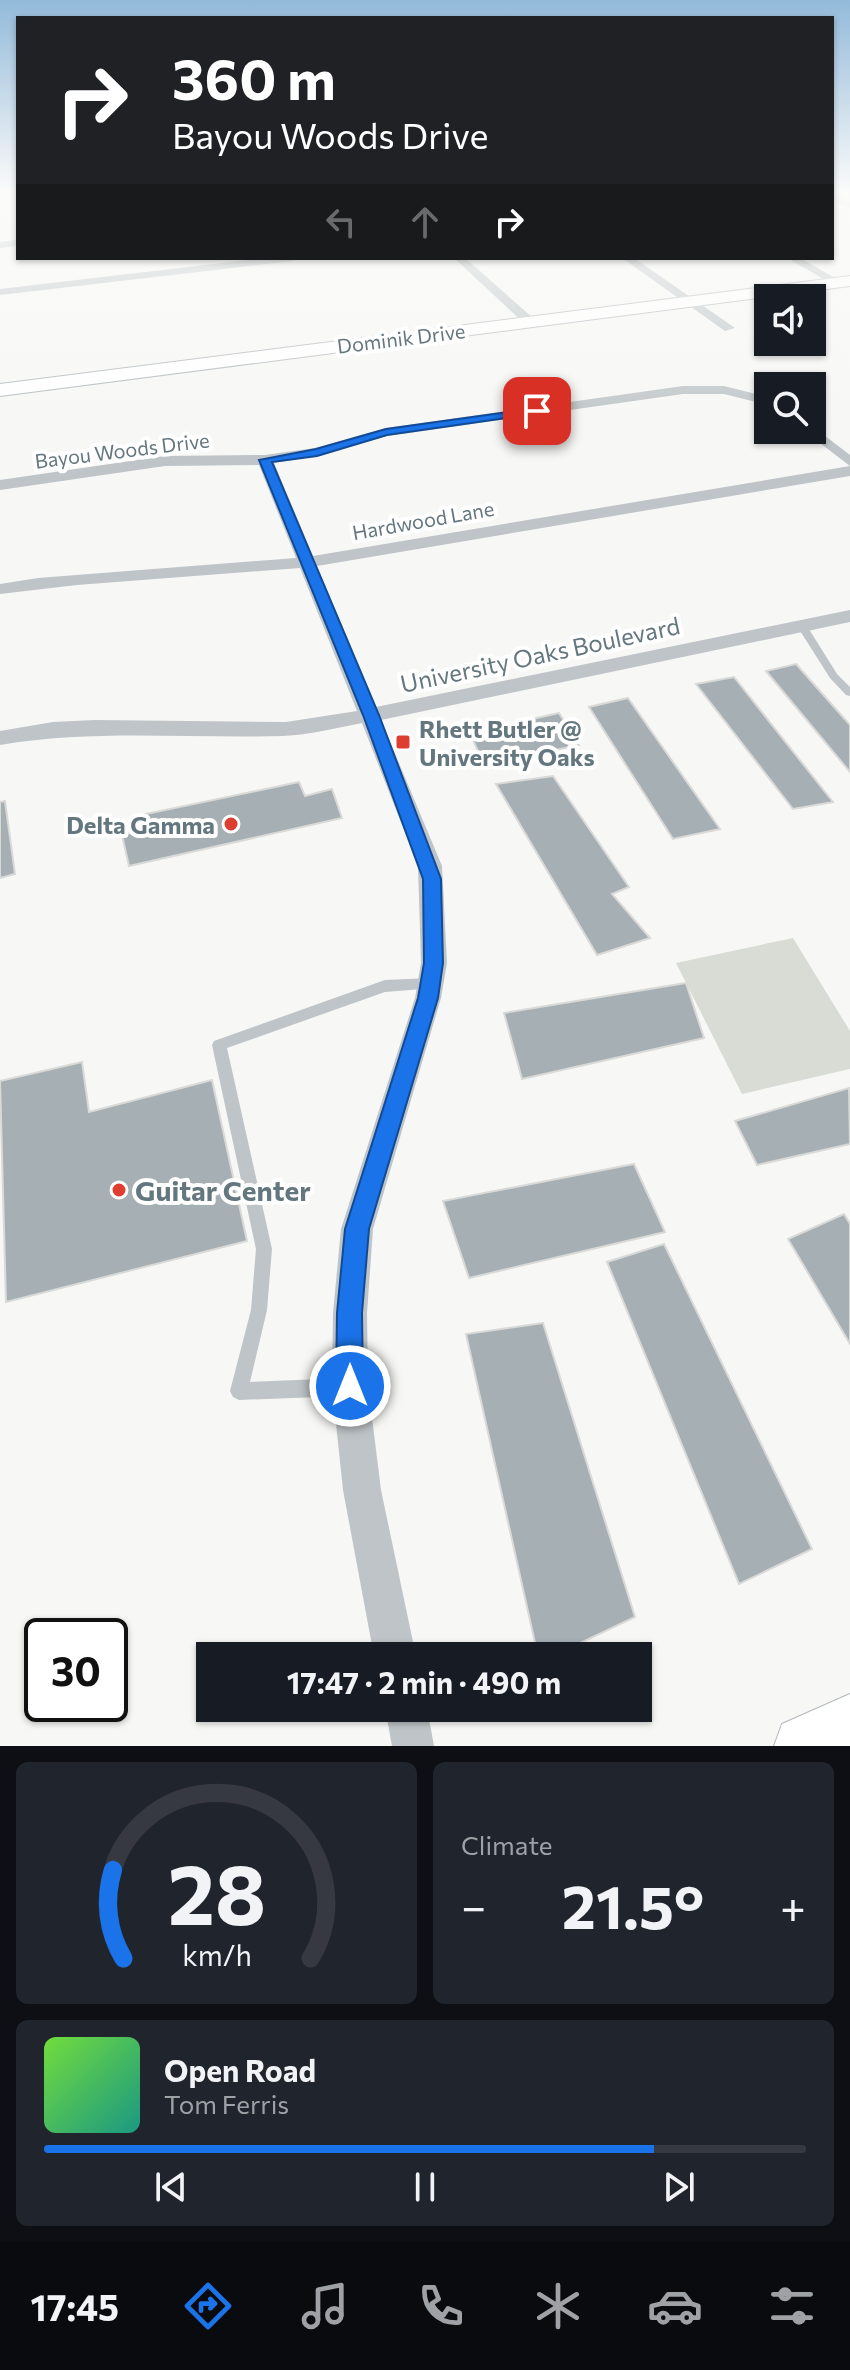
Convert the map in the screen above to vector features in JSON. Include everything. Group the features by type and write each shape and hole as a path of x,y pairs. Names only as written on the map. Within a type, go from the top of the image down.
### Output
{"street":[{"path":"0,292 160,273"},
{"path":"476,273 529,321"},
{"path":"650,273 729,328"},
{"path":"826,273 844,282"},
{"name":"Dominik Drive","path":"0,390 844,282"},
{"name":"Bayou Woods Drive","path":"0,485 165,461 265,460 317,452 386,432 683,390 724,390 754,398"},
{"path":"826,443 850,462"},
{"path":"265,460 430,866 434,963 357,1229 350,1313 350,1386 362,1490 392,1642"},
{"name":"Hardwood Lane","path":"0,589 84,577 240,571 308,562 850,471"},
{"name":"University Oaks Boulevard","path":"0,738 53,729 95,727 286,729 371,715 850,616"},
{"path":"409,1722 413,1746"},
{"path":"804,1746 850,1724"}],"lane":[{"path":"802,626 833,676 850,693"},
{"path":"350,1386 239,1391 259,1310 264,1249 219,1045 385,986 430,984"}],"shaded area":[{"path":"793,938 850,1031 850,1069 742,1094 676,963"}],"building":[{"path":"796,664 850,725 850,772 766,671"},
{"path":"734,677 833,802 793,809 696,684"},
{"path":"628,698 720,829 673,839 589,707"},
{"path":"559,713 579,745 484,765 470,733"},
{"path":"553,776 629,887 612,894 650,938 597,955 496,784"},
{"name":"Delta Gamma","path":"299,782 305,796 332,789 342,818 129,866 122,835 145,829 141,815"},
{"path":"5,801 15,874 0,878 0,802"},
{"path":"686,983 704,1038 522,1079 504,1013"},
{"name":"Guitar Center","path":"82,1062 89,1112 212,1080 247,1241 6,1302 0,1081"},
{"path":"849,1088 850,1144 757,1165 735,1121"},
{"path":"634,1164 665,1232 469,1278 443,1201"},
{"path":"844,1214 850,1224 850,1344 788,1239"},
{"path":"664,1244 812,1549 739,1584 607,1262"},
{"path":"543,1323 635,1617 582,1642 535,1642 466,1334"}],"place":[{"name":"Rhett Butler @ University Oaks","path":"403,742"},
{"name":"Delta Gamma","path":"231,824"},
{"name":"Guitar Center","path":"119,1190"}],"route":[{"path":"350,1386 350,1313 357,1229 428,998 434,963 432,879 430,866 371,715 265,460 317,452 386,432 537,411"}]}
